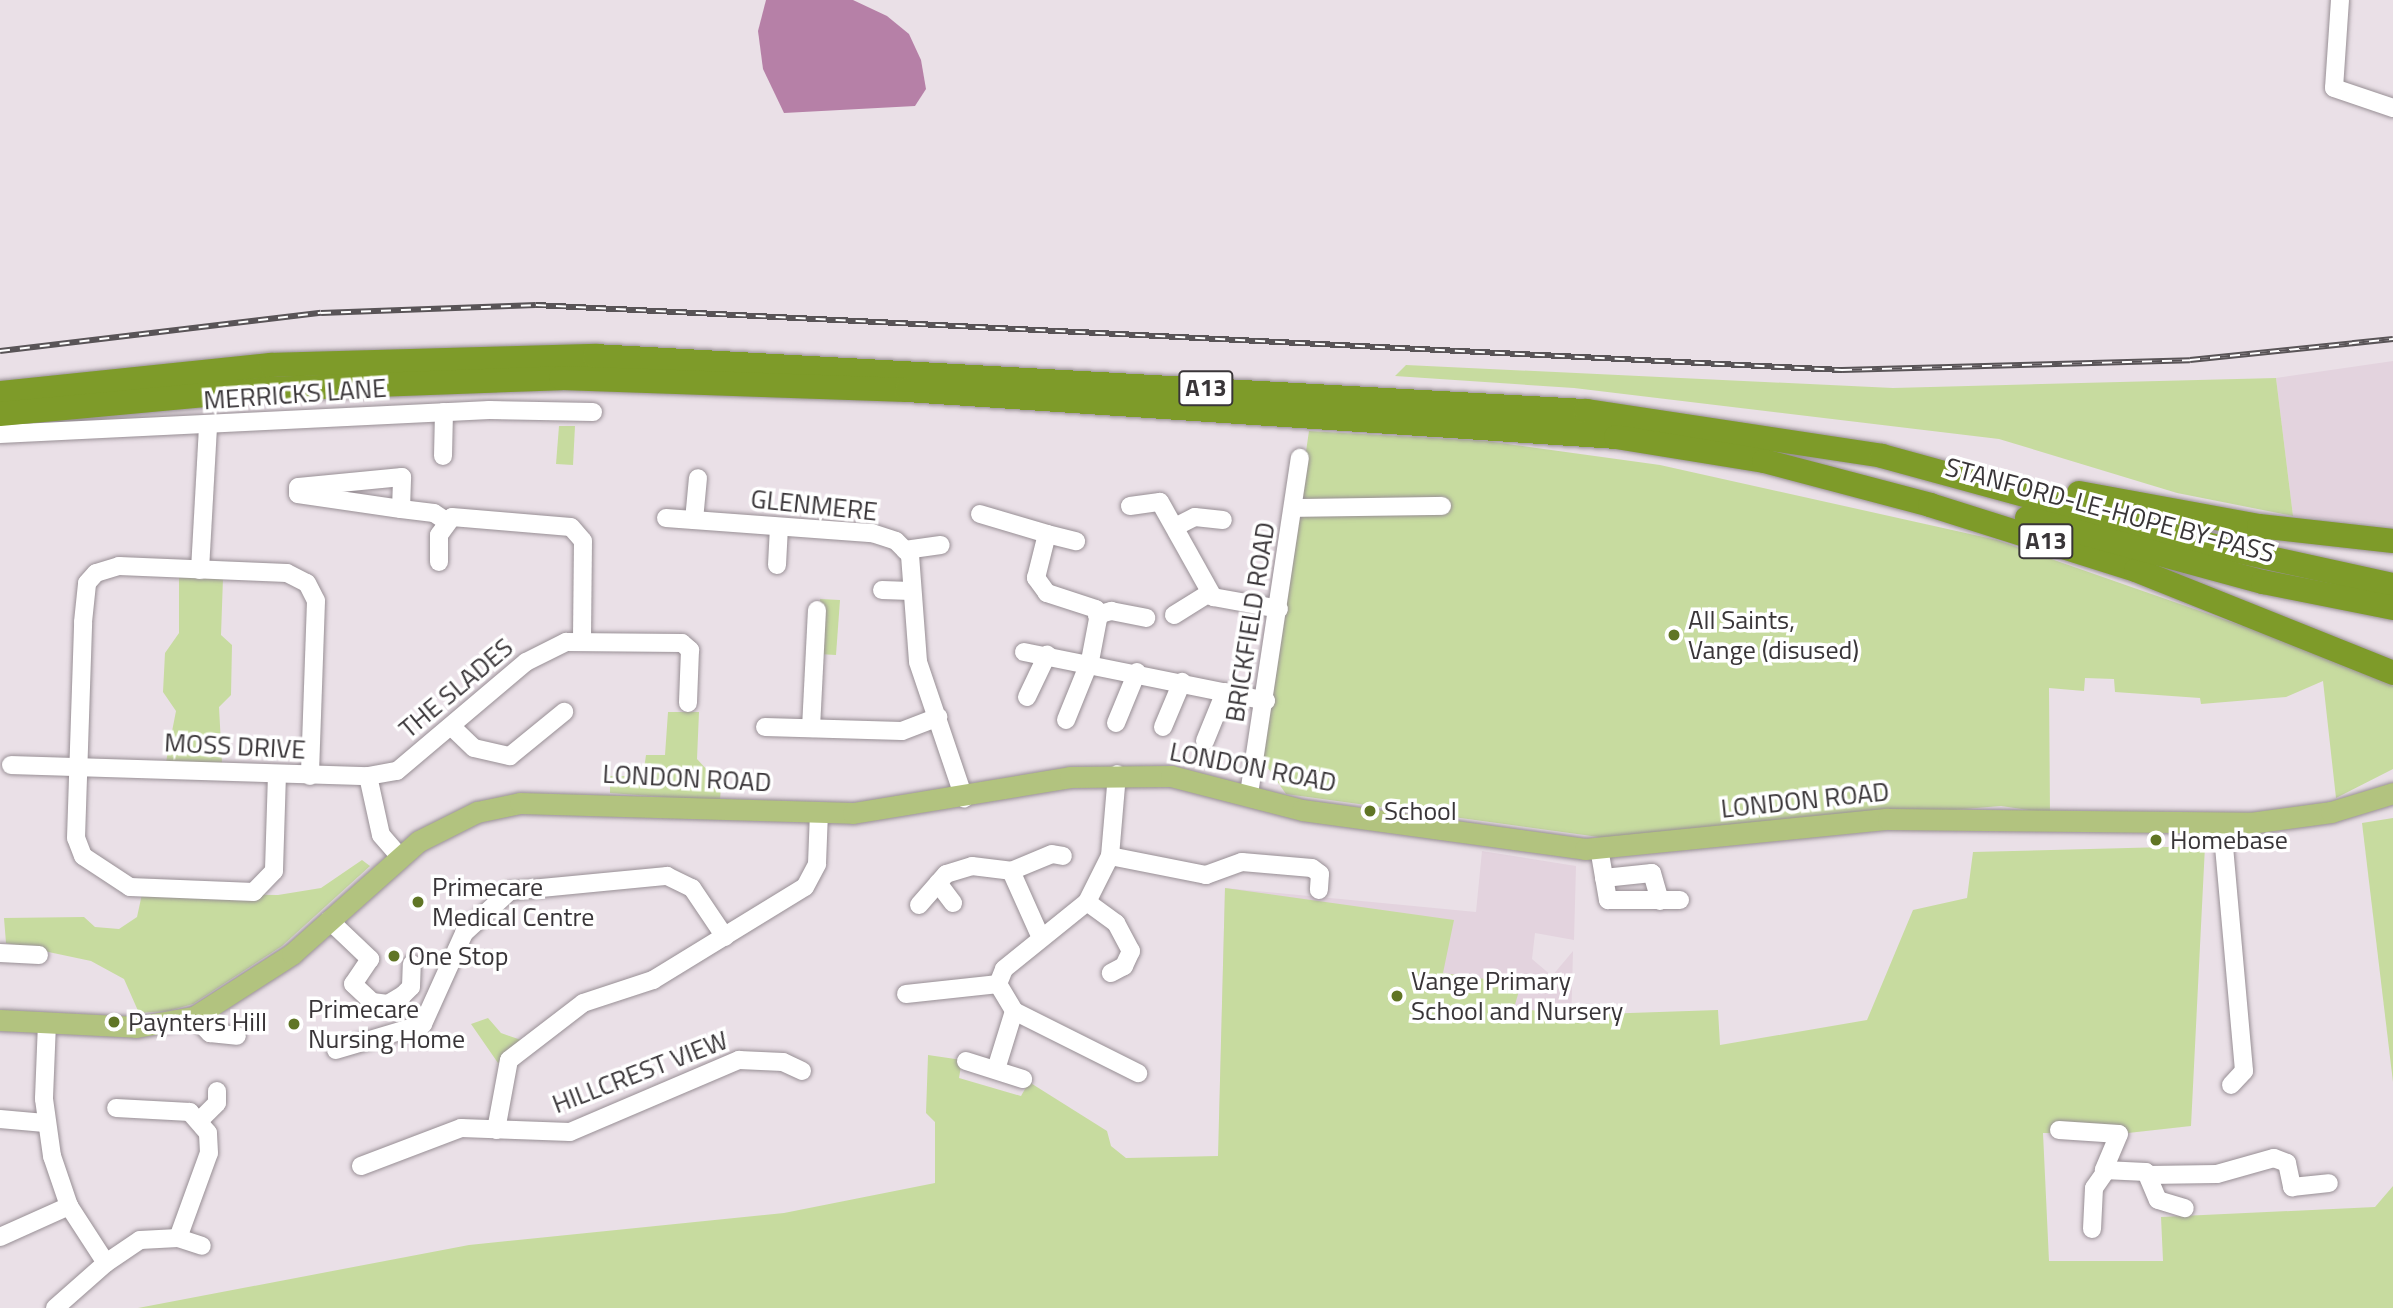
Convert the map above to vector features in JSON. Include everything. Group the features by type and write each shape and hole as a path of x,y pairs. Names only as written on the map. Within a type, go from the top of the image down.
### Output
{"highway":[{"name":"A13","path":"0,393 271,365 595,356 1586,411 1774,435 2202,518 2393,541"},
{"name":"A13","path":"0,414 267,389 561,378 907,390 1489,426 1688,445 1837,479 2086,553 2393,673"},
{"name":"STANFORD-LE-HOPE BY-PASS","path":"1688,445 1898,484 2214,570 2393,608"},
{"name":"A13","path":"1882,456 2197,541 2393,585"}],"main road":[{"name":"LONDON ROAD","path":"0,1020 136,1027 194,1017 261,978 399,856 477,812 520,803 819,813 964,798 1035,782 1117,774 1171,776 1249,793 1302,810 1600,848 1916,817 2222,824 2291,819 2393,793"}],"street":[{"path":"2340,0 2334,88 2393,108"},
{"path":"443,456 444,411"},
{"name":"MERRICKS LANE","path":"0,434 208,427 444,411 593,412"},
{"path":"200,570 208,427"},
{"name":"BRICKFIELD ROAD","path":"1249,793 1266,701 1300,458"},
{"path":"401,509 402,477 298,487 298,494 401,509 446,521 461,515 559,522 578,532 582,639"},
{"path":"694,520 698,478"},
{"path":"1130,506 1158,499 1208,594"},
{"path":"1294,508 1442,506"},
{"path":"980,514 1076,541"},
{"path":"1175,527 1195,517 1223,520"},
{"name":"GLENMERE","path":"666,518 872,533 905,550 918,662 964,798"},
{"path":"439,562 446,521"},
{"path":"777,565 779,527"},
{"path":"1047,534 1040,587 1085,602 1097,615"},
{"path":"905,550 941,545"},
{"path":"278,774 271,881 254,892 152,889 118,881 78,848 87,583 107,567 287,573 313,591 310,776"},
{"path":"883,590 911,591"},
{"path":"1174,615 1208,594 1279,609"},
{"path":"811,728 817,610"},
{"path":"1097,615 1111,611 1146,618"},
{"path":"1066,720 1090,662 1097,615"},
{"name":"THE SLADES","path":"368,776 397,771 526,662 582,639 682,643 690,650 688,703"},
{"path":"1024,652 1090,662 1266,701"},
{"path":"1027,697 1047,655"},
{"path":"1116,723 1137,672"},
{"path":"1163,727 1182,682"},
{"path":"1205,741 1225,692"},
{"path":"452,727 474,748 510,756 564,712"},
{"path":"765,727 902,731 937,717"},
{"name":"MOSS DRIVE","path":"10,765 368,776"},
{"path":"998,984 1004,969 1087,902 1110,856 1117,774"},
{"path":"368,776 381,835 399,856"},
{"path":"496,1130 509,1060 583,1003 653,981 811,881 819,813"},
{"path":"2222,824 2244,1071 2231,1086"},
{"path":"1600,848 1608,900 1615,904 1680,900"},
{"path":"919,905 938,883 972,866 1011,872 1052,854 1063,856"},
{"path":"1110,856 1206,875 1242,862 1312,868 1320,874 1319,890"},
{"path":"1011,872 1041,938"},
{"path":"1604,878 1653,873 1660,901"},
{"path":"336,1051 423,1024 464,933 510,891 667,876 692,888 725,937"},
{"path":"938,883 953,903"},
{"path":"1087,902 1116,923 1131,951 1123,971"},
{"path":"329,920 370,959 353,984 372,1002 388,1004 403,995 411,987 412,964"},
{"path":"0,953 39,955"},
{"path":"906,994 998,984"},
{"path":"998,984 1014,1011 1138,1073"},
{"path":"997,1066 1014,1011"},
{"path":"194,1017 210,1032 237,1036"},
{"path":"47,1023 45,1124 69,1206 106,1263"},
{"name":"HILLCREST VIEW","path":"361,1166 446,1130 570,1132 739,1060 783,1062 802,1071"},
{"path":"966,1061 997,1066 1023,1079"},
{"path":"200,1120 214,1108 218,1091"},
{"path":"117,1108 174,1108 200,1120 209,1153 178,1238"},
{"path":"0,1119 45,1124"},
{"path":"2059,1130 2119,1134 2106,1171 2094,1188 2092,1229"},
{"path":"2106,1171 2148,1175 2217,1174 2274,1158 2287,1163 2292,1187 2329,1183"},
{"path":"2148,1175 2158,1200 2185,1208"},
{"path":"0,1237 69,1206"},
{"path":"55,1308 106,1263 140,1240 178,1238 202,1246"}],"shaded area":[{"path":"766,0 853,0 887,16 909,34 921,60 926,89 915,106 784,113 763,69 758,31"},
{"path":"2393,361 2393,525 2293,516 2276,378"},
{"name":"Vange Primary School and Nursery","path":"1482,851 1576,866 1574,940 1535,933 1532,959 1552,976 1573,951 1568,1145 1219,1127 1225,888 1476,912"}],"green space":[{"path":"1406,365 1893,388 2276,378 2293,516 2177,493 1999,439 1574,388 1395,376"},
{"path":"559,426 575,426 573,465 556,464"},
{"path":"1309,431 1486,441 1660,465 1997,540 2343,661 2393,686 2393,769 2336,798 2323,681 2286,697 2201,704 2200,698 2115,692 2114,679 2085,678 2084,691 2049,688 2050,813 2001,806 1606,838 1286,794 1261,758"},
{"path":"179,577 223,578 221,635 232,645 231,695 219,707 222,763 166,762 176,711 163,692 165,653 179,633"},
{"path":"820,599 840,600 836,655 818,654"},
{"path":"668,712 699,712 697,759 721,785 720,801 610,793 610,776 643,776 646,755 665,755"},
{"path":"2393,818 2393,1082 2362,823"},
{"path":"2205,846 2191,1126 2119,1134 2043,1133 2049,1261 2163,1261 2161,1217 2375,1207 2393,1186 2393,1308 138,1308 469,1245 784,1213 935,1183 935,1122 926,1113 928,1055 962,1060 959,1078 1021,1096 1029,1082 1107,1131 1111,1146 1126,1158 1218,1156 1225,888 1454,920 1443,973 1521,984 1514,1008 1571,1015 1718,1010 1720,1045 1867,1020 1913,910 1967,898 1973,852"},
{"path":"362,860 370,866 282,946 193,1004 168,1011 139,1013 124,979 91,961 6,943 4,918 84,917 95,927 119,929 137,917 142,894 278,895 321,888"},
{"path":"488,1018 501,1033 524,1041 498,1063 471,1024"}],"railway":[{"path":"0,351 321,313 536,305 1842,370 2190,360 2393,339"}],"place":[{"name":"All Saints, Vange (disused)","path":"1674,635"},
{"name":"School","path":"1370,811"},
{"name":"Homebase","path":"2156,840"},
{"name":"Primecare Medical Centre","path":"418,902"},
{"name":"One Stop","path":"394,956"},
{"name":"Vange Primary School and Nursery","path":"1397,996"},
{"name":"Paynters Hill","path":"114,1022"},
{"name":"Primecare Nursing Home","path":"294,1024"}]}
